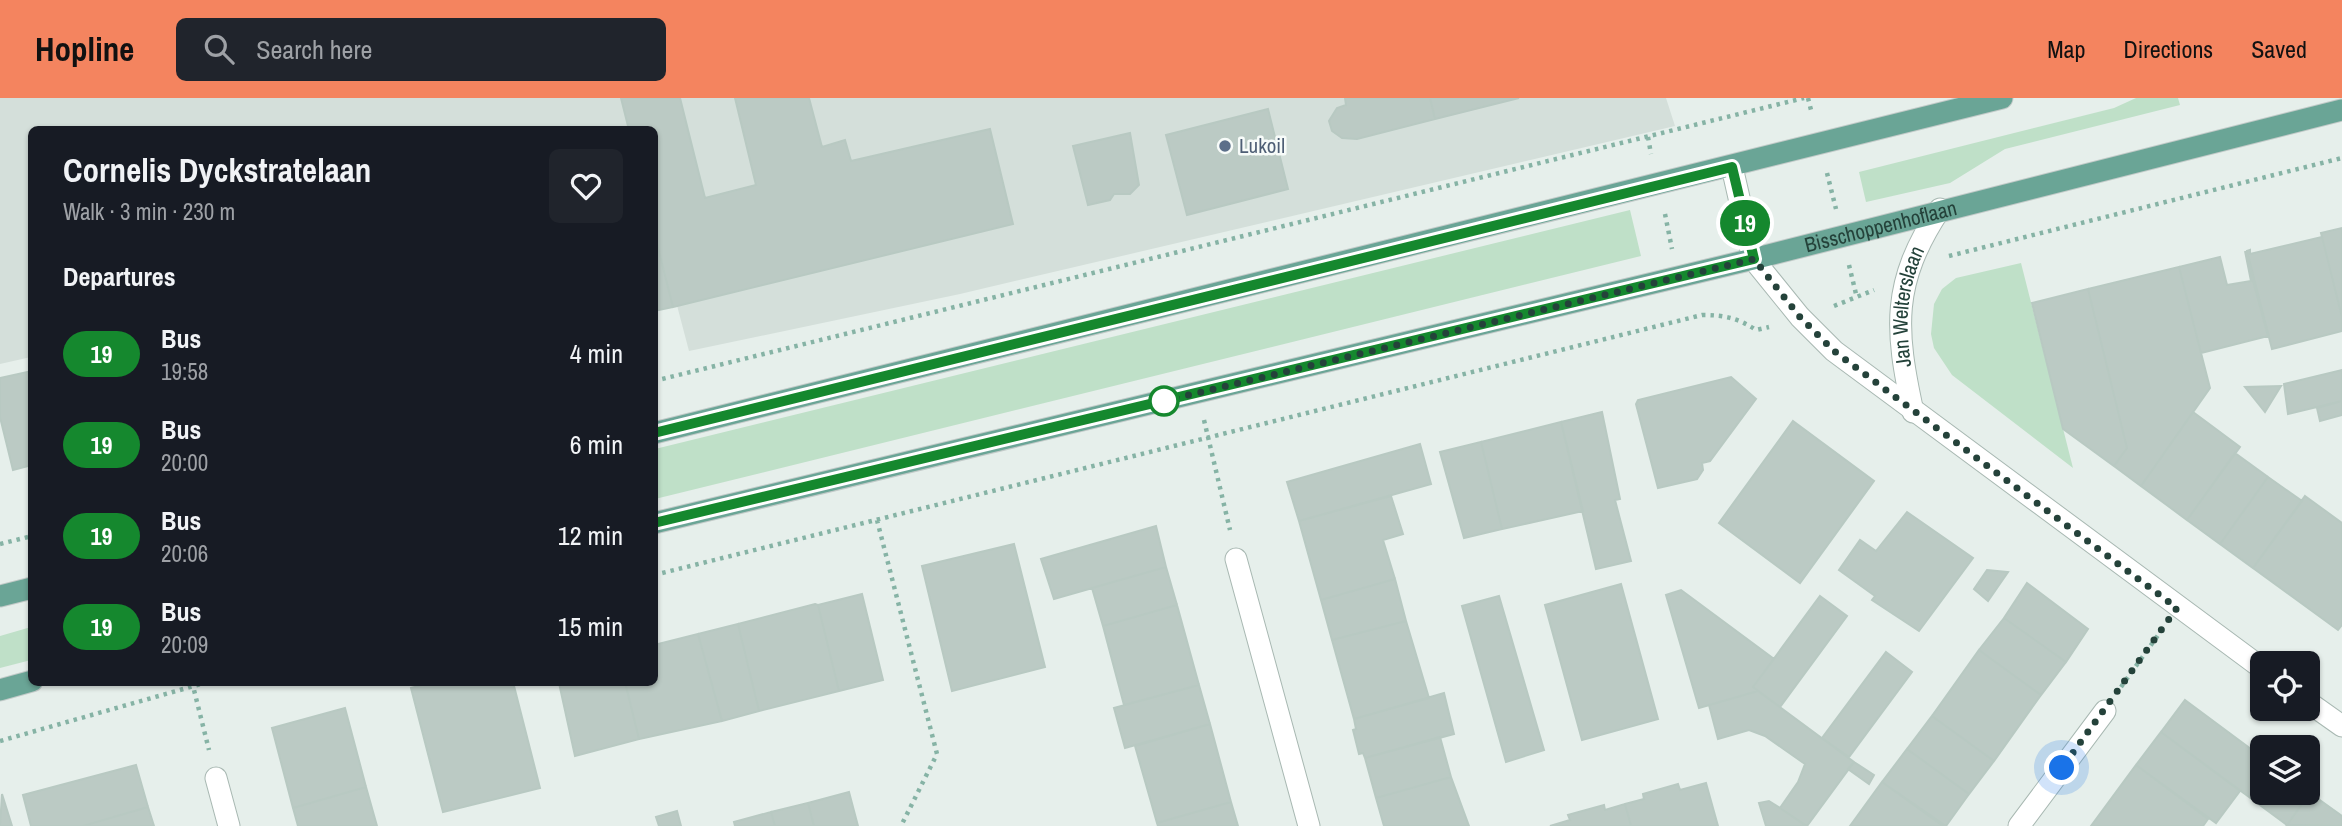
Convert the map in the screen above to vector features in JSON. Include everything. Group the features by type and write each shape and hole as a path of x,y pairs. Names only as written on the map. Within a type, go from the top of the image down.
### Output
{"main road":[{"path":"658,432 2002,98"},
{"name":"Bisschoppenhoflaan","path":"658,522 1754,259 2333,107"},
{"path":"0,597 28,589"},
{"path":"0,690 28,682"}],"street":[{"name":"Jan Welterslaan","path":"1732,167 1754,259 1800,317 1834,351 2250,660"},
{"name":"Jan Welterslaan","path":"1913,412 1898,338 1902,295 1920,241 1940,209"},
{"path":"1236,559 1309,826"},
{"path":"2320,710 2342,726"},
{"path":"2019,826 2105,711"},
{"path":"216,778 229,826"}],"path":[{"path":"658,381 1806,98 1820,144 1857,299"},
{"path":"1648,136 1688,319"},
{"path":"658,574 1688,319 1723,315 1742,321 1756,330 1857,299 1909,271 1949,256 2342,158"},
{"path":"1196,393 1236,559"},
{"path":"877,520 937,754 901,826"},
{"path":"0,544 28,537"},
{"path":"2105,711 2177,608"},
{"path":"0,741 185,686"},
{"path":"193,686 216,778"}],"shaded area":[{"path":"0,98 1666,98 1675,126 960,294 689,351 658,233 658,126 28,126 28,358 0,364"}],"green space":[{"path":"2136,98 2178,98 2180,105 2005,149 1950,183 1866,202 1859,172 2114,108"},
{"path":"1630,210 1641,256 658,498 658,448"},
{"path":"2021,263 2073,468 1952,375 1934,348 1931,334 1934,304 1942,289 1956,278"},
{"path":"28,628 28,661 0,668 0,636"}],"building":[{"path":"621,98 680,98 705,198 756,185 735,98 809,98 822,147 845,140 851,161 990,129 1013,224 673,307 658,248 658,126 628,126"},
{"path":"1345,98 1430,98 1435,119 1357,139 1342,138 1332,131 1329,121 1337,108 1346,105"},
{"path":"1430,98 1519,98 1435,119"},
{"path":"1268,109 1288,189 1187,215 1166,135"},
{"path":"1130,133 1139,185 1130,194 1114,194 1110,200 1088,205 1073,146"},
{"path":"2342,228 2342,317 2321,233"},
{"path":"2322,237 2342,317 2342,331 2272,349 2247,251 2250,250 2250,254"},
{"path":"658,248 673,307 658,310"},
{"path":"2245,251 2268,336 2201,353 2179,267 2220,257 2227,285 2251,281"},
{"path":"2179,267 2210,388 2141,486 2114,466 2127,448 2088,289"},
{"path":"2088,289 2127,448 2114,466 2063,429 2032,303"},
{"path":"2342,370 2342,401 2288,414 2284,384"},
{"path":"28,372 28,466 13,470 0,417 0,378"},
{"path":"1731,377 1756,399 1710,461 1702,463 1703,470 1697,479 1658,488 1636,404 1638,400"},
{"path":"2281,386 2265,412 2245,387"},
{"path":"2342,401 2342,415 2320,421 2317,408"},
{"path":"1602,412 1620,499 1615,500 1631,561 1596,569 1561,422"},
{"path":"2193,412 2240,447 2187,520 2141,486"},
{"path":"1793,421 1874,481 1800,583 1719,523"},
{"path":"1561,422 1583,511 1502,529 1481,442"},
{"path":"1481,442 1502,529 1464,538 1440,452"},
{"path":"1420,444 1431,484 1299,521 1287,482"},
{"path":"2235,453 2268,477 2220,544 2187,520"},
{"path":"2268,477 2302,501 2253,568 2220,544"},
{"path":"1391,496 1403,534 1383,540 1395,579 1321,600 1299,521"},
{"path":"2305,496 2342,523 2342,625 2338,630 2253,568"},
{"path":"1907,512 1973,558 1919,631 1872,600 1875,596 1839,570 1860,540 1876,551"},
{"path":"1156,526 1166,567 1054,599 1041,559"},
{"path":"1014,544 1045,667 952,691 922,566"},
{"path":"1166,567 1177,605 1103,626 1092,588"},
{"path":"1987,570 2008,572 1988,601 1974,589"},
{"path":"1395,579 1406,621 1332,640 1321,600"},
{"path":"2027,583 2088,629 2066,662 2004,618"},
{"path":"1621,584 1658,719 1582,740 1545,605"},
{"path":"1681,590 1774,659 1753,687 1758,691 1699,708 1666,595"},
{"path":"862,594 883,680 839,691 818,605"},
{"path":"1499,596 1544,750 1506,762 1462,606"},
{"path":"1820,596 1847,616 1780,707 1753,687"},
{"path":"818,605 839,691 759,711 738,624"},
{"path":"1177,605 1199,685 1124,705 1103,626"},
{"path":"2004,618 2066,662 2041,695 1979,650"},
{"path":"1406,621 1429,698 1354,719 1332,640"},
{"path":"738,624 759,711 722,721 698,634"},
{"path":"698,634 722,721 639,739 626,686 658,686 658,644"},
{"path":"1979,650 2041,695 1994,761 1932,716"},
{"path":"1886,652 1912,672 1849,757 1822,738"},
{"path":"1199,685 1210,724 1125,748 1114,708"},
{"path":"514,686 540,788 443,812 411,688"},
{"path":"560,686 626,686 639,739 575,756"},
{"path":"1758,691 1854,762 1807,826 1780,808 1798,782 1805,764 1765,736 1749,730 1718,739 1709,705"},
{"path":"1444,693 1454,734 1365,758 1363,753 1359,754 1353,730 1356,729 1354,719"},
{"path":"2185,700 2250,748 2250,798 2161,732"},
{"path":"345,708 366,787 293,808 272,728"},
{"path":"1932,716 1994,761 1969,794 1907,749"},
{"path":"1210,724 1231,802 1157,823 1135,746"},
{"path":"2161,732 2240,791 2216,823 2136,765"},
{"path":"1440,737 1451,777 1376,798 1365,758"},
{"path":"1907,749 1969,794 1946,826 1882,782"},
{"path":"1854,762 1874,775 1869,784 1848,769"},
{"path":"136,765 148,807 83,826 31,826 23,795"},
{"path":"2136,765 2208,819 2203,826 2091,826"},
{"path":"1451,777 1469,826 1384,826 1376,798"},
{"path":"1882,782 1943,826 1850,826"},
{"path":"1706,783 1718,826 1631,826 1625,804 1644,799 1643,794 1678,784 1680,790"},
{"path":"366,787 377,826 298,826 293,808"},
{"path":"849,792 858,826 814,826 808,803"},
{"path":"2,794 12,826 0,826"},
{"path":"2320,800 2342,816 2342,826 2287,825 2301,805 2320,805"},
{"path":"1769,801 1806,826 1766,826 1759,803"},
{"path":"1231,802 1238,826 1158,826 1157,823"},
{"path":"808,803 814,826 775,826 771,812"},
{"path":"1625,804 1631,826 1550,826 1570,820 1568,815 1604,805 1605,810"},
{"path":"2260,805 2301,805 2287,825"},
{"path":"148,807 154,826 83,826"},
{"path":"677,811 681,826 659,826 656,817"},
{"path":"771,812 775,826 735,826 734,822"}],"bus line":[{"name":"19","path":"658,432 1732,167 1754,259 658,522"}],"place":[{"name":"Lukoil","path":"1225,146"}],"route":[{"path":"1164,401 1754,259 1800,317 1834,351 2177,608 2062,768"}]}
